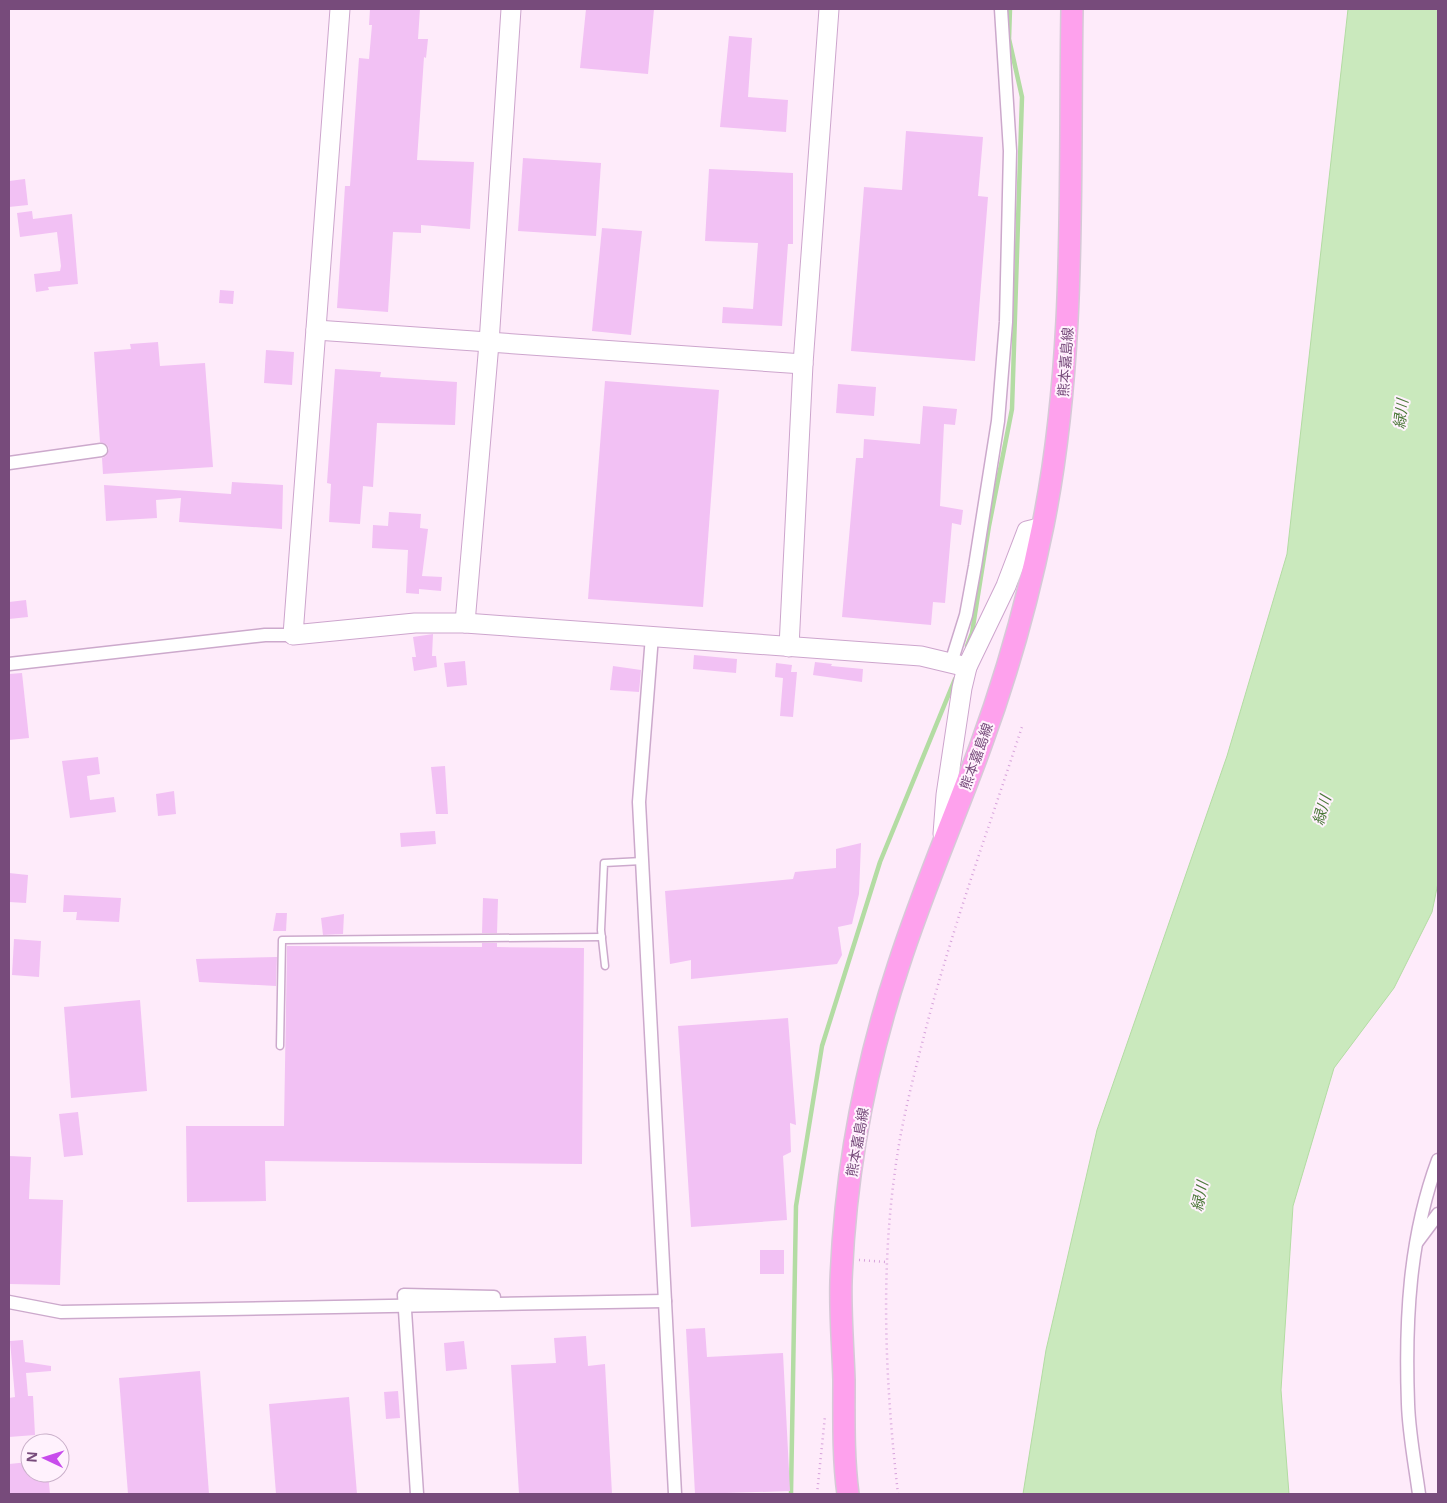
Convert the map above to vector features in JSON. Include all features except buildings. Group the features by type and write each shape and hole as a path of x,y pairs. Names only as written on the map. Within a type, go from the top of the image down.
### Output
{"main road":[{"name":"熊本嘉島線","path":"848,1494 841,1283 854,1154 880,1029 898,966 999,691 1020,619 1043,527 1063,396 1068,329 1072,9"}],"street":[{"path":"293,635 340,9"},
{"path":"465,623 488,343 511,9"},
{"path":"789,647 803,364 829,9"},
{"path":"942,850 946,795 962,688 959,665 998,421 1006,322 1010,151 1001,9"},
{"path":"316,330 803,364"},
{"path":"9,464 101,450"},
{"path":"959,665 1006,586 1027,531 1043,527"},
{"path":"9,664 265,635 293,635 415,623 465,623 922,656 959,665"},
{"path":"652,636 639,802 675,1494"},
{"path":"1419,1494 1408,1405 1408,1301 1415,1244 1430,1181 1438,1160"},
{"path":"1415,1244 1438,1214"},
{"path":"417,1494 404,1295 665,1301"},
{"path":"9,1302 61,1312 405,1307"}],"lane":[{"path":"605,966 602,937 604,863 642,861"},
{"path":"280,1046 282,940 602,937"}],"path":[{"path":"898,1494 890,1422 886,1262 895,1170 912,1079 940,978 1022,727"},
{"path":"843,1259 886,1262"}],"water":[{"name":"緑川","path":"1348,9 1438,9 1438,883 1432,912 1394,988 1334,1068 1293,1206 1281,1390 1289,1494 1023,1494 1046,1350 1097,1130 1227,756 1287,554"}],"waterway":[{"path":"967,646 972,633 989,526 1012,409 1022,97 1009,39 1010,9"},
{"path":"791,1494 796,1206 822,1046 880,862 955,679"}]}
